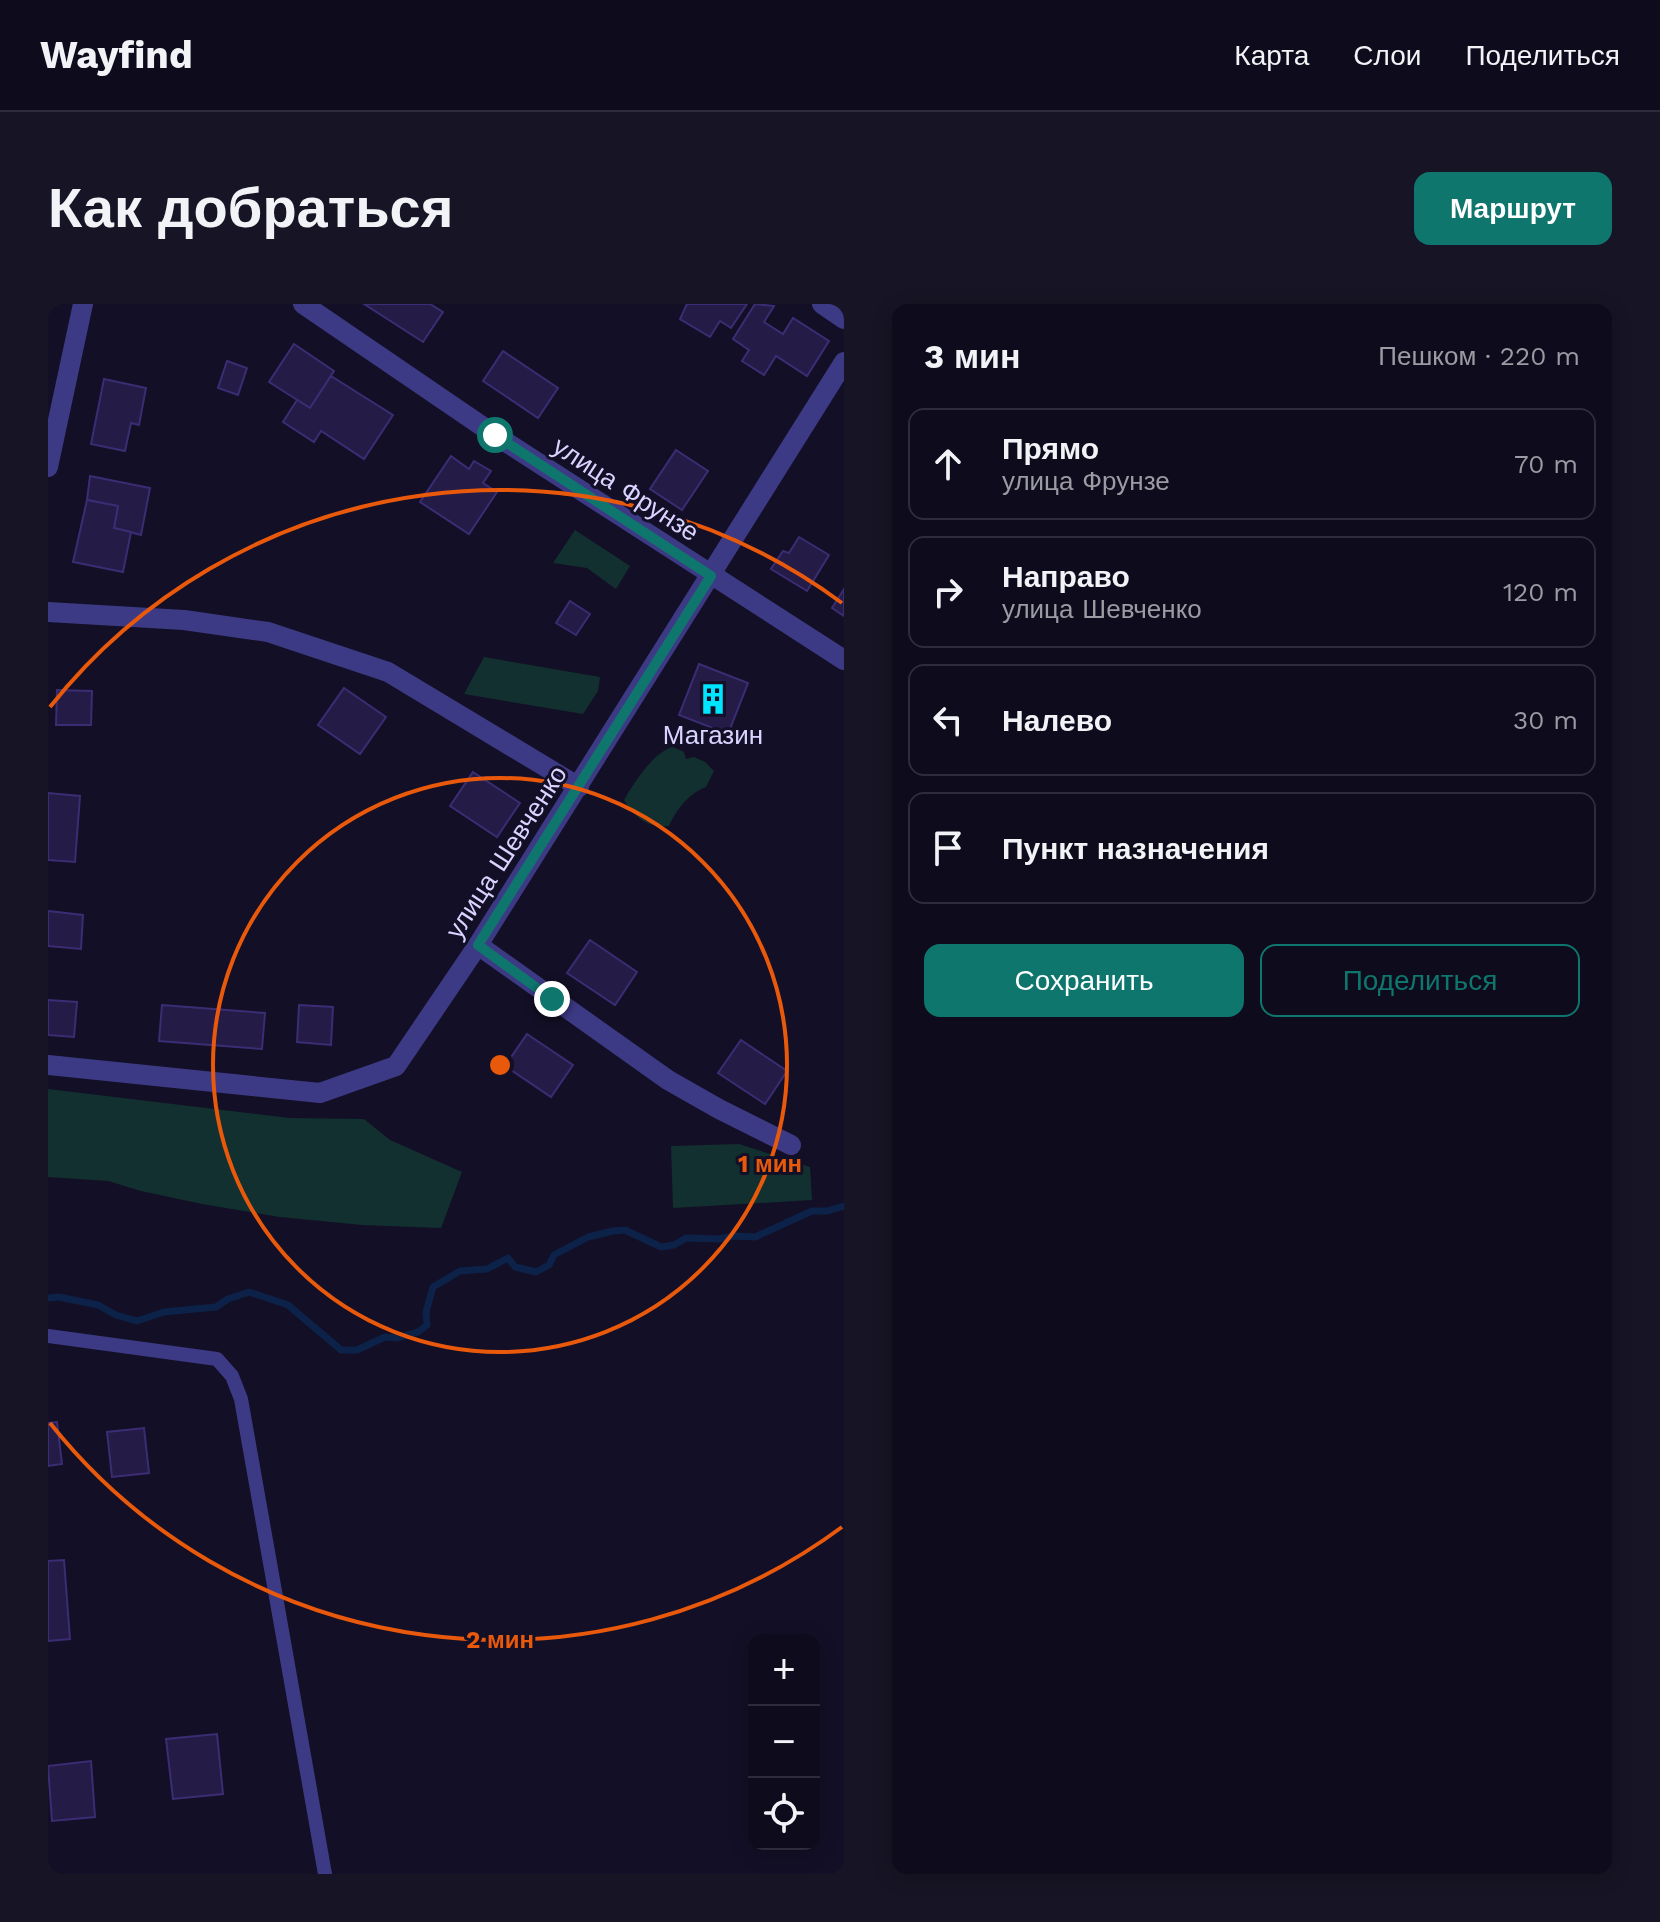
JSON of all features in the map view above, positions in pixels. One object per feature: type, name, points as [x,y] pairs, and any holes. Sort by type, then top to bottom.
[{"type":"street","points":[[49,462],[83,304]]},
{"type":"street","name":"улица Фрунзе","points":[[303,304],[495,435],[844,660]]},
{"type":"street","points":[[822,304],[844,319]]},
{"type":"street","name":"улица Шевченко","points":[[48,1065],[320,1093],[396,1066],[579,787],[844,362]]},
{"type":"street","points":[[48,612],[184,620],[268,632],[388,672],[579,787]]},
{"type":"street","points":[[478,945],[668,1080],[791,1145]]},
{"type":"lane","points":[[48,1336],[217,1359],[232,1376],[241,1399],[325,1874]]},
{"type":"green space","points":[[575,530],[630,566],[616,589],[587,568],[553,563]]},
{"type":"green space","points":[[484,657],[600,677],[598,691],[583,714],[464,694]]},
{"type":"green space","points":[[673,747],[684,752],[686,759],[694,757],[714,771],[706,787],[684,803],[669,826],[655,825],[638,817],[624,800],[652,761]]},
{"type":"green space","points":[[48,1089],[290,1118],[364,1119],[390,1140],[462,1172],[441,1228],[280,1217],[202,1204],[108,1181],[48,1177]]},
{"type":"green space","points":[[739,1144],[810,1167],[812,1200],[673,1208],[671,1146]]},
{"type":"building","points":[[364,304],[430,304],[443,312],[423,342]]},
{"type":"building","points":[[687,304],[747,304],[731,328],[720,321],[710,337],[680,319]]},
{"type":"building","points":[[755,304],[774,306],[764,322],[783,334],[793,318],[829,341],[807,376],[776,356],[764,375],[742,361],[749,350],[733,339]]},
{"type":"building","points":[[294,344],[334,371],[310,408],[269,382]]},
{"type":"building","points":[[503,351],[558,388],[538,418],[483,381]]},
{"type":"building","points":[[227,361],[247,368],[238,395],[218,388]]},
{"type":"building","points":[[331,376],[393,415],[364,459],[321,431],[314,442],[283,422],[297,400],[310,408]]},
{"type":"building","points":[[104,379],[146,388],[139,425],[131,423],[125,451],[91,444]]},
{"type":"building","points":[[676,450],[708,471],[682,510],[650,489]]},
{"type":"building","points":[[451,456],[469,469],[474,461],[491,471],[483,483],[497,492],[469,534],[420,502]]},
{"type":"building","points":[[90,476],[150,488],[141,535],[114,528],[118,506],[87,500]]},
{"type":"building","points":[[87,500],[118,506],[114,528],[131,532],[123,572],[73,562]]},
{"type":"building","points":[[799,537],[829,555],[807,591],[771,569],[783,551],[789,553]]},
{"type":"building","points":[[844,589],[844,616],[832,608]]},
{"type":"building","points":[[570,601],[590,614],[576,635],[556,623]]},
{"type":"building","name":"Магазин","points":[[699,664],[748,683],[728,734],[679,715]]},
{"type":"building","points":[[344,688],[386,717],[360,754],[318,725]]},
{"type":"building","points":[[57,690],[92,691],[91,725],[56,725]]},
{"type":"building","points":[[473,772],[520,803],[497,837],[450,806]]},
{"type":"building","points":[[48,793],[80,796],[75,862],[48,860]]},
{"type":"building","points":[[48,911],[83,915],[81,949],[48,946]]},
{"type":"building","points":[[590,940],[637,972],[615,1005],[567,973]]},
{"type":"building","points":[[48,1000],[77,1002],[74,1037],[48,1035]]},
{"type":"building","points":[[162,1005],[265,1013],[262,1049],[159,1041]]},
{"type":"building","points":[[299,1005],[333,1007],[331,1045],[297,1042]]},
{"type":"building","points":[[527,1034],[573,1065],[551,1097],[505,1066]]},
{"type":"building","points":[[741,1040],[787,1071],[765,1104],[718,1073]]},
{"type":"building","points":[[57,1422],[62,1464],[48,1466],[48,1423]]},
{"type":"building","points":[[144,1428],[149,1473],[112,1477],[107,1432]]},
{"type":"building","points":[[64,1560],[70,1639],[48,1641],[48,1561]]},
{"type":"building","points":[[217,1734],[223,1794],[173,1799],[166,1739]]},
{"type":"building","points":[[91,1761],[95,1817],[52,1821],[48,1766]]},
{"type":"waterway","points":[[48,1298],[59,1297],[98,1305],[116,1315],[137,1321],[164,1312],[216,1307],[249,1292],[288,1305],[341,1350],[357,1350],[385,1337],[397,1338],[418,1332],[427,1325],[426,1312],[433,1287],[460,1271],[487,1269],[508,1258],[515,1267],[536,1272],[549,1265],[554,1255],[588,1237],[613,1231],[625,1230],[661,1247],[674,1245],[686,1238],[755,1237],[812,1211],[844,1206]]},
{"type":"place","name":"Магазин","points":[[713,699]]},
{"type":"route","points":[[495,435],[711,576],[478,945],[552,999]]}]
